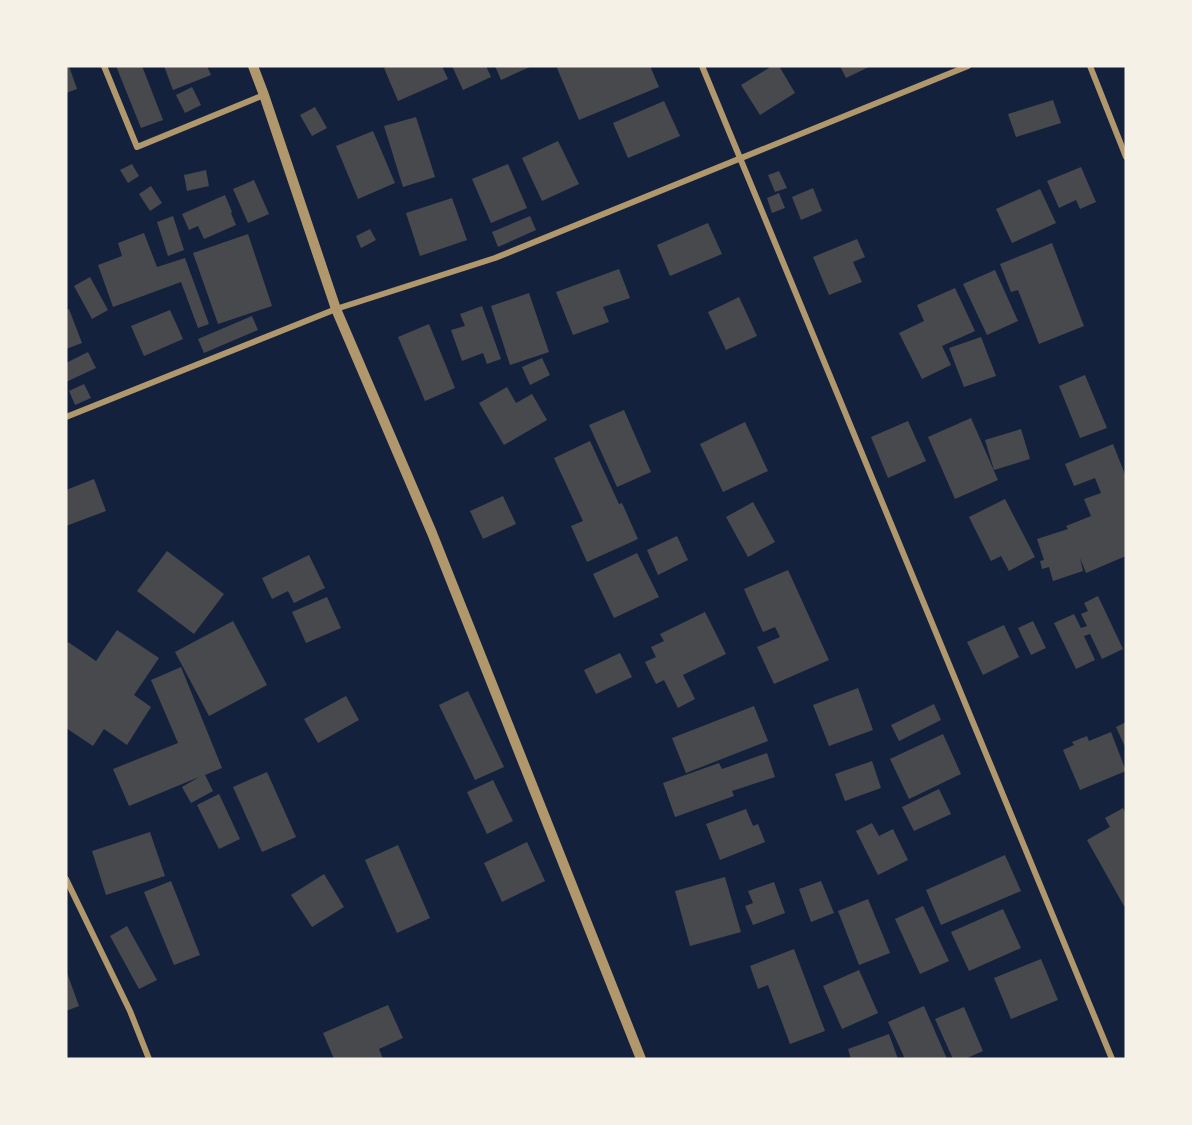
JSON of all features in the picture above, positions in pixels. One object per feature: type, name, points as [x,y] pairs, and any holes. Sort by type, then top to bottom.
[{"type":"street","points":[[104,66],[137,147],[264,94]]},
{"type":"street","points":[[253,66],[336,309],[432,533],[641,1059]]},
{"type":"street","points":[[702,66],[1112,1059]]},
{"type":"street","points":[[66,417],[336,309],[495,258],[968,66]]},
{"type":"street","points":[[1090,66],[1126,157]]},
{"type":"street","points":[[66,879],[130,1011],[149,1059]]},
{"type":"building","points":[[66,66],[69,66],[77,89],[66,93]]},
{"type":"building","points":[[116,66],[142,66],[163,120],[141,128]]},
{"type":"building","points":[[164,66],[207,66],[211,75],[173,90]]},
{"type":"building","points":[[389,66],[442,66],[448,79],[398,101],[384,68]]},
{"type":"building","points":[[452,66],[486,66],[491,77],[463,90]]},
{"type":"building","points":[[495,66],[532,66],[501,80]]},
{"type":"building","points":[[560,66],[650,66],[659,87],[579,120],[557,68]]},
{"type":"building","points":[[772,66],[779,66],[795,93],[760,115],[741,85]]},
{"type":"building","points":[[840,66],[871,66],[846,78]]},
{"type":"building","points":[[192,87],[201,105],[185,113],[176,95]]},
{"type":"building","points":[[1053,100],[1061,123],[1016,137],[1008,114]]},
{"type":"building","points":[[664,101],[680,136],[628,158],[613,123]]},
{"type":"building","points":[[315,107],[327,128],[312,136],[300,115]]},
{"type":"building","points":[[416,117],[435,177],[403,187],[384,126]]},
{"type":"building","points":[[373,131],[395,183],[358,199],[336,146]]},
{"type":"building","points":[[558,141],[579,184],[542,201],[522,158]]},
{"type":"building","points":[[132,164],[139,176],[128,183],[120,170]]},
{"type":"building","points":[[508,164],[527,208],[491,223],[472,179]]},
{"type":"building","points":[[1081,167],[1096,202],[1080,209],[1076,200],[1059,208],[1047,181]]},
{"type":"building","points":[[206,170],[209,186],[187,191],[184,175]]},
{"type":"building","points":[[779,171],[787,188],[775,192],[768,175]]},
{"type":"building","points":[[254,180],[269,214],[248,223],[233,189]]},
{"type":"building","points":[[151,186],[162,203],[150,211],[139,194]]},
{"type":"building","points":[[813,188],[822,211],[801,220],[792,197]]},
{"type":"building","points":[[1040,189],[1056,223],[1012,243],[996,209]]},
{"type":"building","points":[[779,193],[785,208],[772,213],[767,198]]},
{"type":"building","points":[[225,195],[236,225],[204,239],[198,226],[189,230],[182,214]]},
{"type":"building","points":[[452,198],[467,240],[420,256],[406,213]]},
{"type":"building","points":[[173,216],[184,250],[168,256],[157,222]]},
{"type":"building","points":[[530,216],[536,230],[498,247],[492,232]]},
{"type":"building","points":[[708,223],[722,254],[670,276],[657,245]]},
{"type":"building","points":[[370,229],[376,240],[361,248],[356,236]]},
{"type":"building","points":[[144,233],[157,267],[185,258],[209,324],[198,328],[181,282],[113,307],[98,265],[122,256],[118,243]]},
{"type":"building","points":[[248,234],[272,306],[218,324],[193,253]]},
{"type":"building","points":[[857,239],[865,257],[853,262],[862,282],[829,295],[813,257]]},
{"type":"building","points":[[1052,243],[1084,326],[1039,344],[1018,290],[1011,292],[1000,264]]},
{"type":"building","points":[[619,269],[630,298],[603,307],[609,322],[573,335],[556,292]]},
{"type":"building","points":[[995,270],[1018,321],[987,335],[963,284]]},
{"type":"building","points":[[90,277],[108,310],[92,319],[74,286]]},
{"type":"building","points":[[955,288],[975,331],[942,346],[951,365],[922,379],[899,333],[924,321],[917,305]]},
{"type":"building","points":[[529,293],[549,352],[510,365],[491,306]]},
{"type":"building","points":[[739,297],[757,336],[726,350],[708,312]]},
{"type":"building","points":[[482,306],[501,359],[487,364],[483,353],[462,361],[451,330],[465,326],[460,314]]},
{"type":"building","points":[[69,309],[82,343],[66,349],[66,310]]},
{"type":"building","points":[[170,310],[183,339],[144,356],[131,326]]},
{"type":"building","points":[[252,316],[258,330],[204,353],[198,339]]},
{"type":"building","points":[[429,324],[455,388],[425,401],[398,337]]},
{"type":"building","points":[[981,337],[996,376],[964,387],[949,348]]},
{"type":"building","points":[[88,352],[96,368],[66,382],[66,363]]},
{"type":"building","points":[[542,358],[550,375],[530,385],[522,367]]},
{"type":"building","points":[[1085,375],[1107,428],[1080,438],[1059,386]]},
{"type":"building","points":[[84,384],[91,398],[75,405],[69,391]]},
{"type":"building","points":[[507,387],[516,403],[532,394],[547,420],[504,445],[479,403]]},
{"type":"building","points":[[624,410],[651,472],[617,487],[589,425]]},
{"type":"building","points":[[971,418],[998,480],[955,499],[928,437]]},
{"type":"building","points":[[908,421],[926,461],[888,478],[871,437]]},
{"type":"building","points":[[745,422],[768,471],[723,492],[700,444]]},
{"type":"building","points":[[1021,429],[1030,459],[994,470],[985,440]]},
{"type":"building","points":[[590,441],[638,539],[587,562],[571,526],[583,521],[554,458]]},
{"type":"building","points":[[1113,444],[1126,477],[1126,556],[1086,573],[1080,558],[1083,571],[1053,581],[1049,567],[1042,569],[1040,561],[1044,560],[1037,539],[1068,529],[1066,526],[1091,516],[1084,499],[1101,493],[1095,478],[1074,486],[1065,464]]},
{"type":"building","points":[[94,479],[106,511],[66,526],[66,490]]},
{"type":"building","points":[[503,496],[516,524],[483,539],[470,511]]},
{"type":"building","points":[[1005,499],[1035,557],[1009,571],[1001,556],[991,561],[969,517]]},
{"type":"building","points":[[753,502],[775,542],[748,557],[726,517]]},
{"type":"building","points":[[677,536],[688,560],[658,575],[647,550]]},
{"type":"building","points":[[167,551],[224,594],[194,634],[137,591]]},
{"type":"building","points":[[637,553],[659,597],[614,618],[593,574]]},
{"type":"building","points":[[309,555],[325,588],[294,603],[288,591],[272,599],[262,578]]},
{"type":"building","points":[[788,570],[829,660],[774,684],[757,647],[780,637],[775,627],[763,632],[744,589]]},
{"type":"building","points":[[1098,596],[1123,649],[1102,659],[1090,634],[1084,636],[1095,660],[1076,669],[1054,623],[1074,614],[1081,628],[1087,626],[1081,614],[1088,611],[1084,603]]},
{"type":"building","points":[[327,597],[341,628],[306,643],[292,612]]},
{"type":"building","points":[[705,612],[726,654],[683,675],[695,699],[678,708],[664,680],[656,684],[645,662],[656,657],[651,647],[664,641],[660,634]]},
{"type":"building","points":[[233,621],[267,685],[209,716],[175,652]]},
{"type":"building","points":[[1033,621],[1046,648],[1031,655],[1018,628]]},
{"type":"building","points":[[1004,625],[1019,657],[983,675],[967,642]]},
{"type":"building","points":[[117,630],[159,658],[134,695],[151,707],[127,745],[104,729],[93,746],[66,728],[66,645],[68,642],[96,661]]},
{"type":"building","points":[[620,653],[632,677],[596,694],[584,670]]},
{"type":"building","points":[[181,667],[222,768],[205,775],[213,791],[191,803],[182,787],[199,777],[129,806],[113,769],[178,743],[151,680]]},
{"type":"building","points":[[858,688],[873,730],[829,746],[813,705]]},
{"type":"building","points":[[468,691],[504,767],[475,780],[439,705]]},
{"type":"building","points":[[346,696],[359,720],[318,743],[304,719]]},
{"type":"building","points":[[934,704],[941,720],[899,741],[891,725]]},
{"type":"building","points":[[754,706],[768,741],[686,773],[672,738]]},
{"type":"building","points":[[1126,722],[1126,749],[1116,727]]},
{"type":"building","points":[[1111,732],[1126,771],[1080,790],[1063,750],[1074,745],[1072,742],[1087,736],[1089,741]]},
{"type":"building","points":[[943,734],[961,774],[909,799],[890,759]]},
{"type":"building","points":[[767,753],[775,777],[732,791],[734,796],[675,817],[663,783],[719,763],[722,769]]},
{"type":"building","points":[[872,761],[881,788],[845,801],[835,774]]},
{"type":"building","points":[[267,772],[296,837],[262,852],[233,787]]},
{"type":"building","points":[[493,780],[513,821],[487,834],[467,792]]},
{"type":"building","points":[[939,789],[951,814],[914,831],[902,807]]},
{"type":"building","points":[[219,794],[240,839],[219,849],[197,805]]},
{"type":"building","points":[[1123,808],[1126,814],[1126,906],[1087,840],[1110,827],[1105,818]]},
{"type":"building","points":[[746,809],[753,826],[758,824],[765,842],[720,860],[706,824]]},
{"type":"building","points":[[872,823],[879,836],[893,829],[908,860],[878,875],[856,831]]},
{"type":"building","points":[[150,832],[165,876],[106,895],[92,851]]},
{"type":"building","points":[[527,842],[545,881],[502,902],[484,863]]},
{"type":"building","points":[[398,845],[430,918],[397,933],[365,860]]},
{"type":"building","points":[[1005,855],[1021,891],[941,925],[926,890]]},
{"type":"building","points":[[324,874],[344,907],[312,927],[291,895]]},
{"type":"building","points":[[725,877],[741,932],[690,946],[675,891]]},
{"type":"building","points":[[171,881],[200,955],[174,965],[144,892]]},
{"type":"building","points":[[821,881],[834,913],[811,922],[799,889]]},
{"type":"building","points":[[774,882],[785,913],[753,925],[745,906],[753,903],[748,891]]},
{"type":"building","points":[[868,899],[890,953],[859,965],[838,911]]},
{"type":"building","points":[[923,906],[949,961],[920,974],[895,919]]},
{"type":"building","points":[[1003,909],[1021,948],[969,971],[951,932]]},
{"type":"building","points":[[127,926],[157,980],[139,989],[110,936]]},
{"type":"building","points":[[794,949],[825,1031],[790,1044],[768,985],[758,989],[750,966]]},
{"type":"building","points":[[1041,959],[1058,1000],[1011,1019],[994,978]]},
{"type":"building","points":[[66,970],[79,1006],[66,1011]]},
{"type":"building","points":[[859,970],[878,1013],[842,1029],[823,986]]},
{"type":"building","points":[[388,1005],[403,1038],[379,1049],[383,1059],[334,1059],[323,1033]]},
{"type":"building","points":[[924,1006],[947,1059],[905,1059],[888,1022]]},
{"type":"building","points":[[964,1007],[983,1051],[965,1059],[953,1059],[935,1019]]},
{"type":"building","points":[[889,1034],[898,1059],[851,1059],[848,1049]]}]
